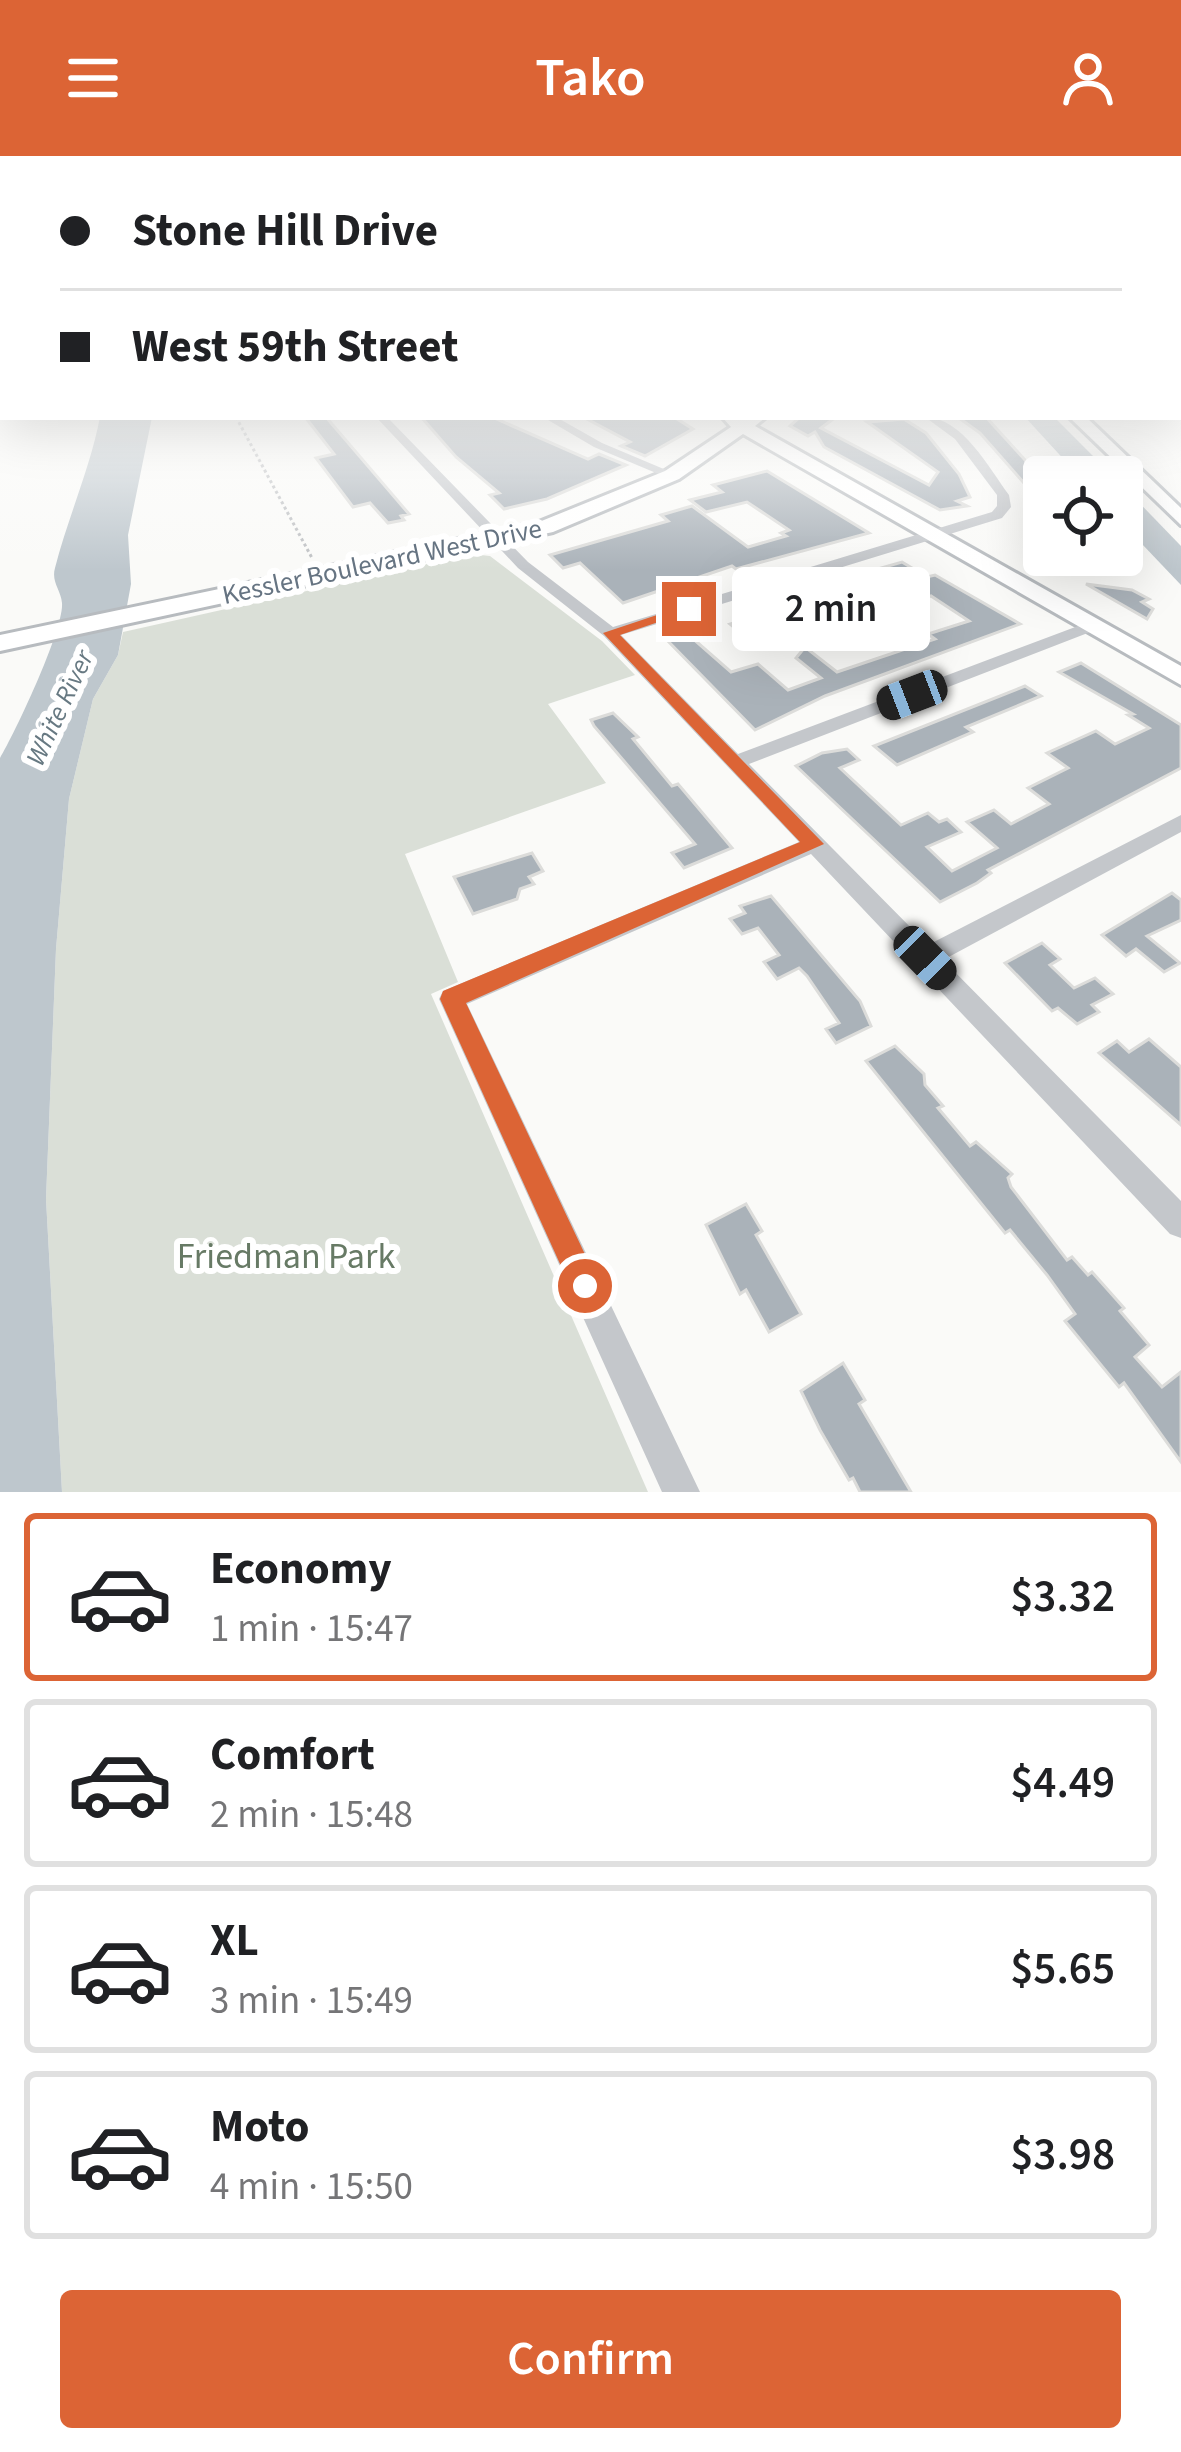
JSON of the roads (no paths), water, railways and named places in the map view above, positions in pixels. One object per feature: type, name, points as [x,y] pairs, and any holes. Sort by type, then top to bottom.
[{"type":"main road","name":"Kessler Boulevard West Drive","points":[[0,644],[497,540],[582,515],[672,475],[710,445]]},
{"type":"main road","points":[[784,445],[1181,677]]},
{"type":"main road","points":[[1107,445],[1178,513]]},
{"type":"street","points":[[407,445],[542,582],[610,633],[1181,1223]]},
{"type":"street","points":[[599,445],[672,475]]},
{"type":"street","points":[[610,633],[995,516],[1005,500],[965,445]]},
{"type":"street","points":[[736,762],[1091,626]]},
{"type":"street","points":[[925,958],[1181,823]]},
{"type":"street","points":[[681,1492],[452,999],[814,844]]},
{"type":"water","name":"White River","points":[[93,445],[146,445],[128,535],[131,584],[118,655],[93,699],[69,799],[56,949],[46,1199],[62,1492],[0,1492],[0,758],[27,705],[61,616],[55,568]]},
{"type":"water","points":[[1051,445],[1082,445],[1093,456],[1061,456]]},
{"type":"water","points":[[1143,507],[1181,546],[1181,585],[1143,545]]},
{"type":"park label","name":"Friedman Park","points":[[286,1256]]}]
